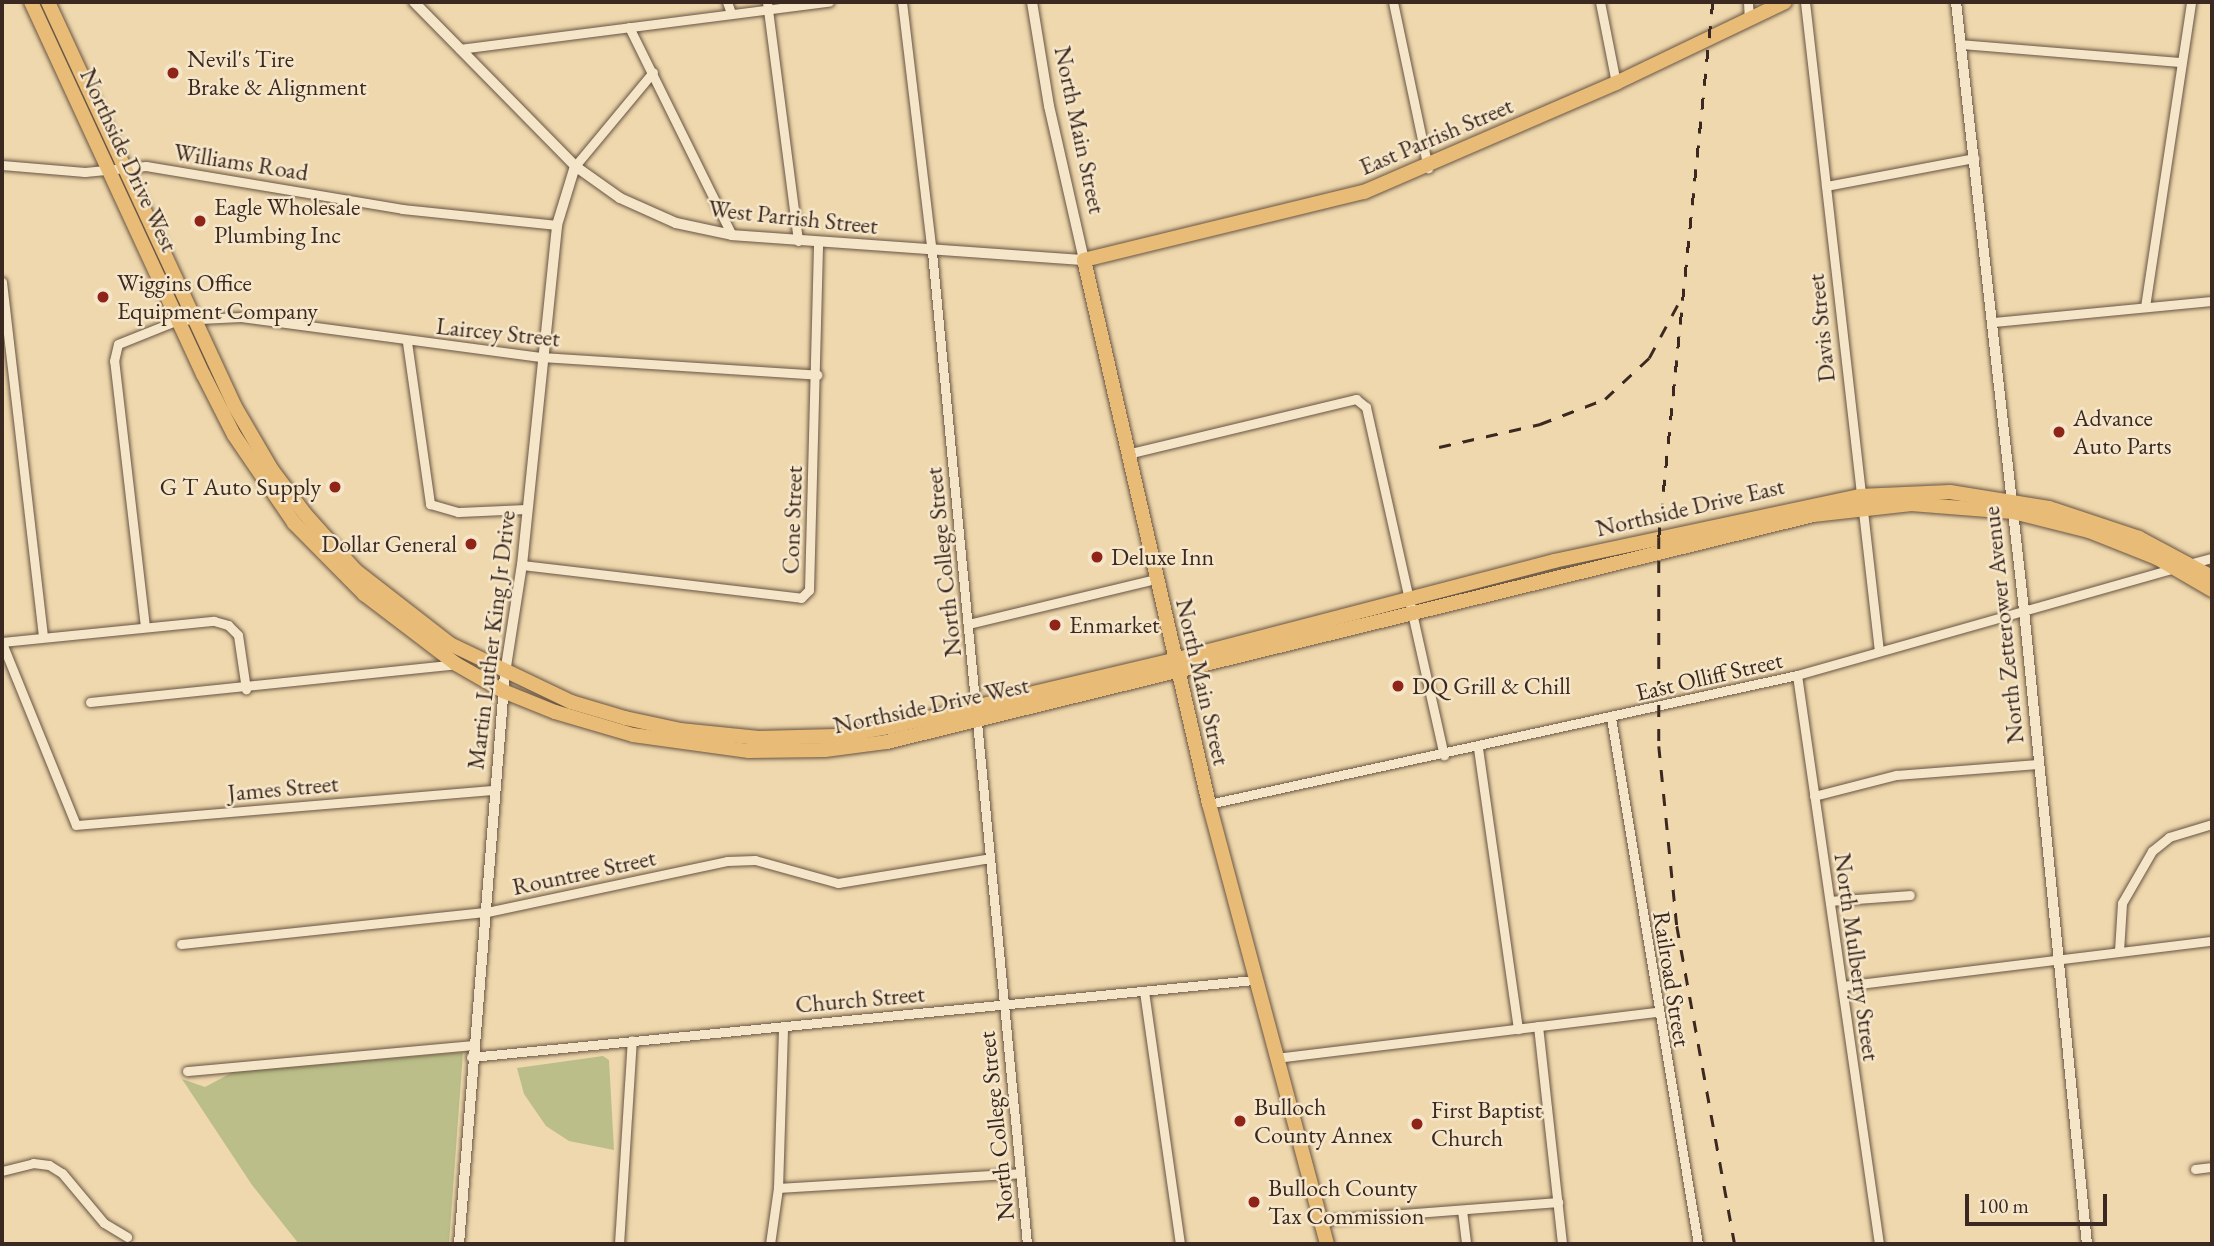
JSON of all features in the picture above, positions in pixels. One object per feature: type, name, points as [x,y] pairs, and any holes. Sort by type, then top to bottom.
[{"type":"main road","name":"Northside Drive West","points":[[31,2],[234,435],[294,523],[364,594],[456,664],[503,691],[633,735],[749,751],[859,746],[1175,666]]},
{"type":"main road","name":"Northside Drive West","points":[[48,2],[234,405],[272,470],[305,514],[355,570],[401,608],[450,644],[505,673],[571,702],[680,730],[759,738],[836,736],[977,715]]},
{"type":"main road","name":"East Parrish Street","points":[[1084,260],[1364,192],[1428,168],[1786,2]]},
{"type":"main road","name":"North Main Street","points":[[1084,260],[1154,579],[1209,804],[1253,980],[1324,1220],[1328,1244]]},
{"type":"main road","name":"Northside Drive East","points":[[1175,666],[1409,606],[1813,515],[1859,502],[2012,506],[2105,524],[2192,563],[2212,577]]},
{"type":"main road","name":"Northside Drive East","points":[[2012,506],[2089,531],[2176,568],[2212,590]]},
{"type":"street","name":"West Parrish Street","points":[[414,2],[576,166],[644,210],[732,235],[1084,260]]},
{"type":"street","points":[[727,2],[730,13]]},
{"type":"street","points":[[460,49],[768,6],[829,2]]},
{"type":"street","name":"North College Street","points":[[902,2],[932,251],[1027,1244]]},
{"type":"street","name":"North Main Street","points":[[1032,2],[1049,106],[1084,260]]},
{"type":"street","points":[[1393,2],[1428,168]]},
{"type":"street","points":[[1600,2],[1616,83]]},
{"type":"street","points":[[1748,2],[1749,19]]},
{"type":"street","name":"Davis Street","points":[[1805,2],[1859,502],[1879,651]]},
{"type":"street","name":"North Zetterower Avenue","points":[[1956,2],[2024,610],[2087,1244]]},
{"type":"street","points":[[2145,307],[2192,2]]},
{"type":"street","points":[[768,6],[797,241]]},
{"type":"street","points":[[629,27],[732,235]]},
{"type":"street","points":[[1960,44],[2181,62]]},
{"type":"street","name":"Martin Luther King Jr Drive","points":[[459,1244],[472,1051],[487,912],[503,691],[522,565],[557,225],[576,166],[653,72]]},
{"type":"street","points":[[1826,186],[1974,158]]},
{"type":"street","name":"Williams Road","points":[[2,165],[85,172],[146,166],[402,209],[557,225]]},
{"type":"street","name":"Cone Street","points":[[522,565],[802,597],[809,590],[817,375],[818,243]]},
{"type":"street","points":[[2,282],[43,637]]},
{"type":"street","points":[[1993,323],[2212,300]]},
{"type":"street","name":"Laircey Street","points":[[145,627],[114,361],[118,344],[178,320],[194,317],[242,317],[407,342],[542,357],[817,375]]},
{"type":"street","points":[[407,342],[430,504],[458,512],[527,509]]},
{"type":"street","points":[[1127,454],[1356,400],[1366,407],[1444,755]]},
{"type":"street","name":"East Olliff Street","points":[[1209,804],[1611,719],[1797,675],[2212,558]]},
{"type":"street","points":[[968,624],[1154,579]]},
{"type":"street","points":[[2,642],[214,621],[228,625],[242,646],[246,689]]},
{"type":"street","name":"James Street","points":[[2,642],[76,825],[494,790]]},
{"type":"street","points":[[90,702],[246,689],[456,664]]},
{"type":"street","name":"North Mulberry Street","points":[[1797,675],[1879,1244]]},
{"type":"street","name":"Railroad Street","points":[[1611,719],[1657,1012],[1698,1244]]},
{"type":"street","points":[[1478,748],[1518,1028]]},
{"type":"street","points":[[1814,796],[1896,775],[2038,764]]},
{"type":"street","points":[[2119,951],[2122,903],[2152,851],[2169,837],[2212,824]]},
{"type":"street","name":"Rountree Street","points":[[181,944],[487,912],[727,861],[755,860],[838,883],[990,858]]},
{"type":"street","points":[[1830,901],[1910,895]]},
{"type":"street","points":[[1843,986],[2212,941]]},
{"type":"street","name":"Church Street","points":[[187,1071],[632,1040],[1253,980]]},
{"type":"street","points":[[1144,991],[1180,1244]]},
{"type":"street","points":[[1276,1058],[1657,1012]]},
{"type":"street","points":[[770,1244],[778,1188],[783,1026]]},
{"type":"street","points":[[1538,1026],[1562,1244]]},
{"type":"street","points":[[619,1244],[632,1040]]},
{"type":"street","points":[[2,1171],[33,1163],[49,1165],[62,1173],[104,1223],[127,1237]]},
{"type":"street","points":[[2195,1169],[2212,1167]]},
{"type":"street","points":[[778,1188],[1020,1173]]},
{"type":"street","points":[[1324,1220],[1558,1202]]},
{"type":"street","points":[[1462,1210],[1466,1244]]},
{"type":"green space","points":[[463,1052],[449,1244],[299,1244],[252,1185],[182,1079],[205,1087],[233,1072]]},
{"type":"green space","points":[[603,1056],[609,1060],[614,1150],[569,1141],[546,1126],[524,1094],[517,1068]]},
{"type":"railway","points":[[1713,2],[1659,537],[1659,746],[1677,926],[1735,1244]]},
{"type":"railway","points":[[1439,447],[1540,424],[1605,399],[1649,358],[1678,304]]},
{"type":"place","name":"Nevil's Tire Brake & Alignment","points":[[173,73]]},
{"type":"place","name":"Eagle Wholesale Plumbing Inc","points":[[200,221]]},
{"type":"place","name":"Wiggins Office Equipment Company","points":[[103,297]]},
{"type":"place","name":"Advance Auto Parts","points":[[2059,432]]},
{"type":"place","name":"G T Auto Supply","points":[[335,487]]},
{"type":"place","name":"Dollar General","points":[[471,544]]},
{"type":"place","name":"Deluxe Inn","points":[[1097,557]]},
{"type":"place","name":"Enmarket","points":[[1055,625]]},
{"type":"place","name":"DQ Grill & Chill","points":[[1398,686]]},
{"type":"place","name":"Bulloch County Annex","points":[[1240,1121]]},
{"type":"place","name":"First Baptist Church","points":[[1417,1124]]},
{"type":"place","name":"Bulloch County Tax Commission","points":[[1254,1202]]}]
